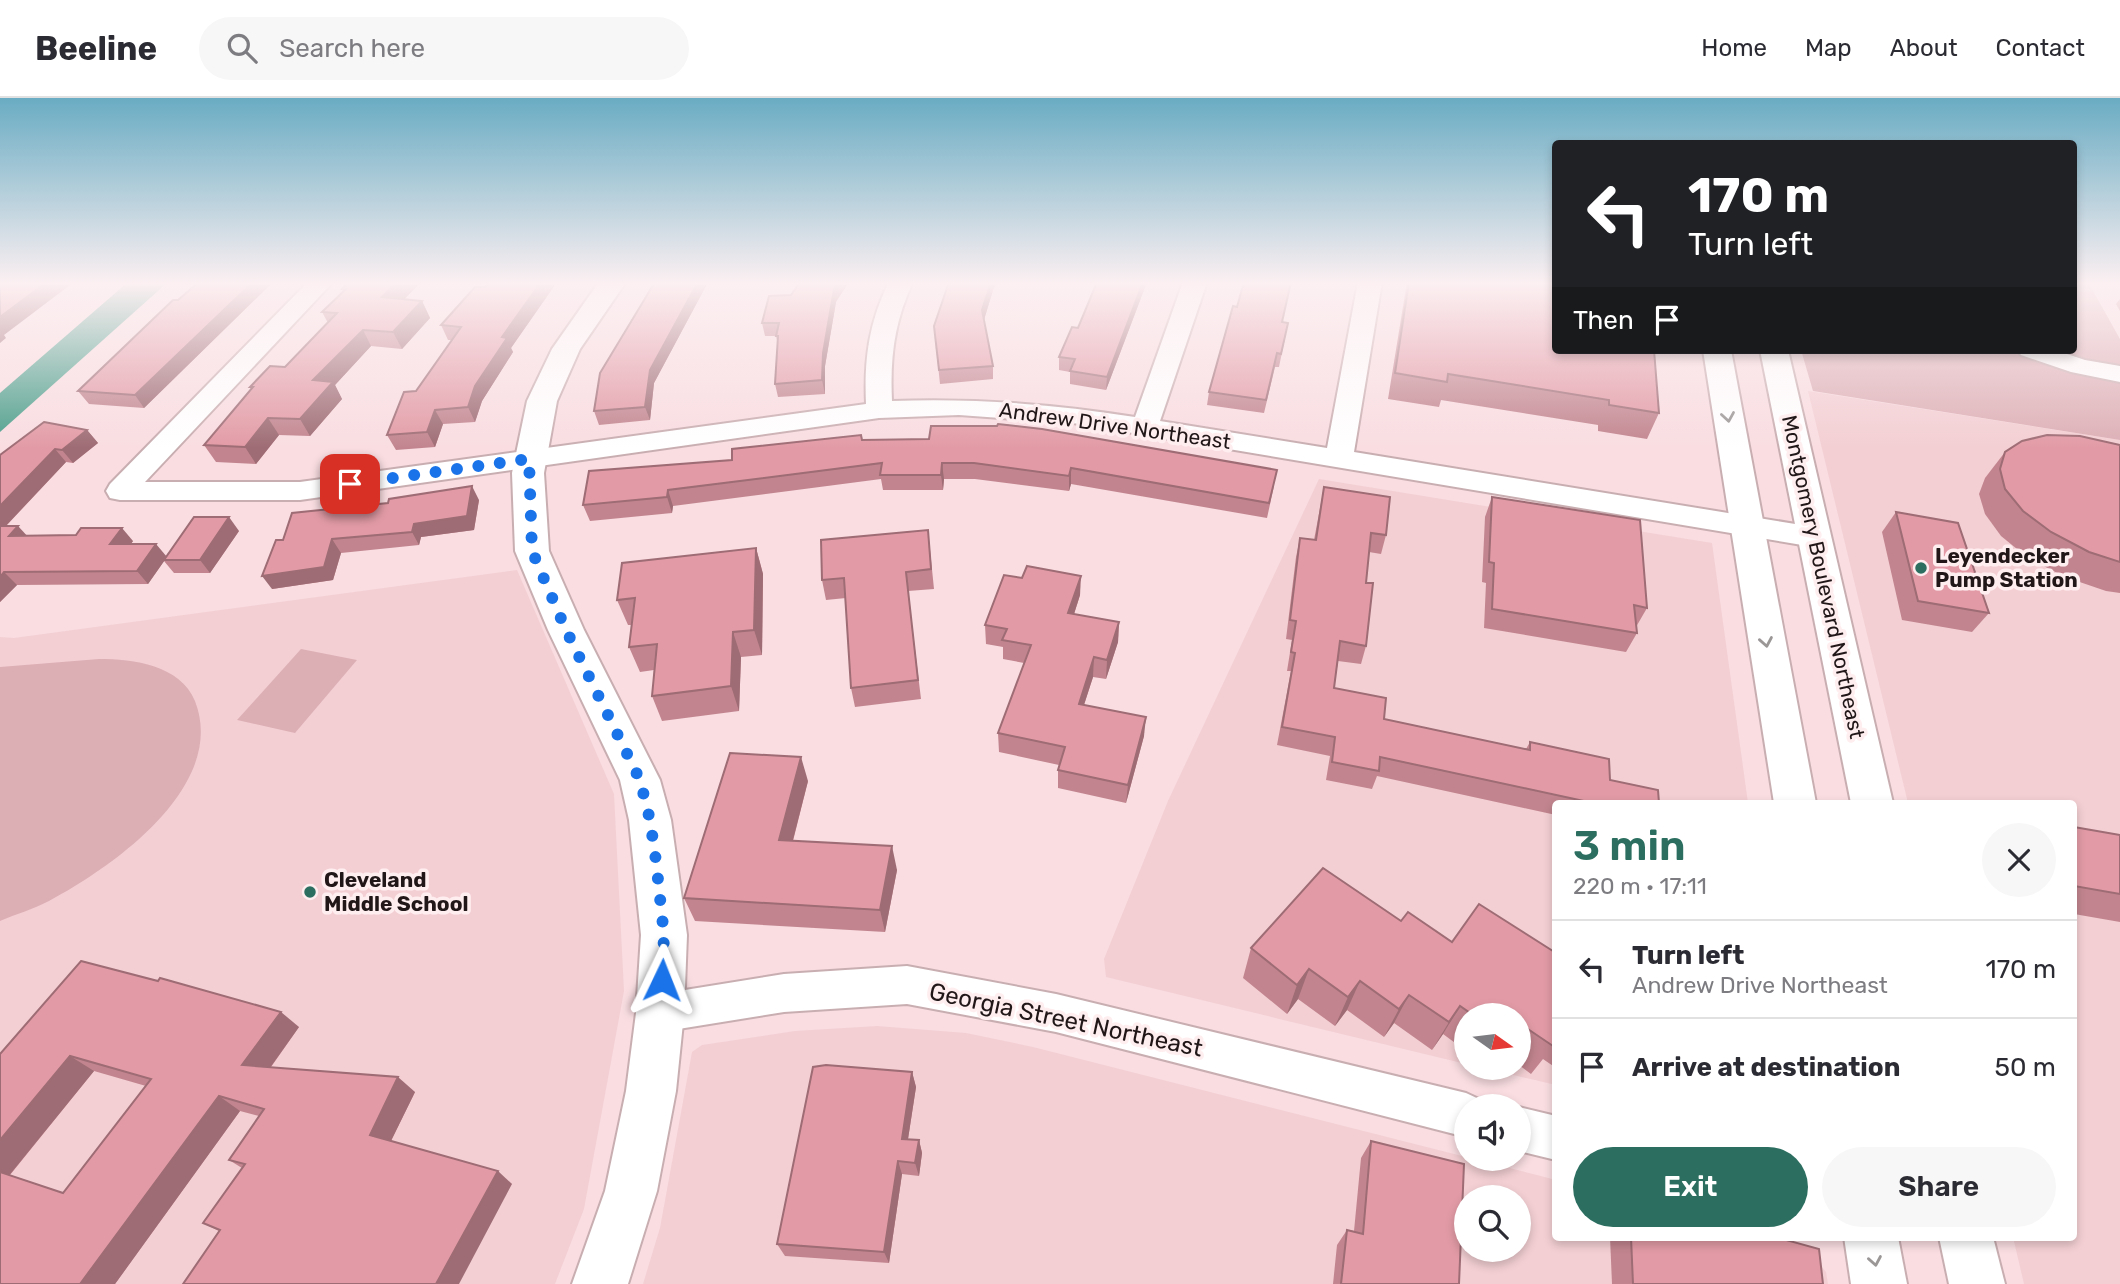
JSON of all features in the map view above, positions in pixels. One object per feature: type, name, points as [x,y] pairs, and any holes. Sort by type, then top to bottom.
[{"type":"main road","points":[[574,337],[542,401],[529,459],[532,551],[566,630],[640,780],[650,820],[664,935],[660,1013],[651,1091],[631,1191],[600,1284]]},
{"type":"main road","points":[[1718,354],[1793,800]]},
{"type":"main road","name":"Montgomery Boulevard Northeast","points":[[1775,354],[1871,800]]},
{"type":"main road","points":[[1872,1241],[1880,1284]]},
{"type":"street","name":"Andrew Drive Northeast","points":[[268,337],[120,491],[300,491],[879,410],[959,407],[1013,409],[1145,427],[1814,537]]},
{"type":"street","points":[[879,337],[876,353],[879,410]]},
{"type":"street","points":[[1145,427],[1176,337]]},
{"type":"street","points":[[1339,459],[1360,337]]},
{"type":"street","points":[[2042,354],[2080,367],[2120,374]]},
{"type":"street","name":"Georgia Street Northeast","points":[[660,1013],[784,993],[907,985],[1056,1013],[1454,1112]]},
{"type":"street","points":[[1531,1132],[1552,1137]]},
{"type":"shaded area","points":[[64,337],[106,337],[0,432],[0,393]]},
{"type":"shaded area","points":[[2077,337],[2120,339],[2120,440],[1813,391],[1802,354],[2077,354]]},
{"type":"shaded area","points":[[1808,391],[2120,440],[2120,1284],[2024,1284],[2014,1241],[2077,1241],[2077,800],[1907,800]]},
{"type":"shaded area","points":[[1319,479],[1712,543],[1748,800],[1552,800],[1552,1084],[1531,1079],[1531,1003],[1454,1003],[1454,1061],[1106,977],[1104,959],[1168,801]]},
{"type":"shaded area","name":"Cleveland Middle School","points":[[517,570],[614,794],[624,991],[584,1209],[555,1284],[0,1284],[0,637],[14,638]]},
{"type":"shaded area","points":[[301,649],[357,660],[295,733],[237,720]]},
{"type":"shaded area","points":[[99,659],[127,660],[154,666],[179,679],[195,701],[201,733],[195,763],[180,793],[158,820],[132,845],[75,886],[43,904],[0,921],[0,667]]},
{"type":"shaded area","points":[[877,1026],[966,1033],[1033,1047],[1454,1154],[1454,1171],[1521,1171],[1552,1179],[1552,1241],[1792,1241],[1811,1254],[1826,1272],[1828,1284],[643,1284],[660,1228],[692,1052],[702,1045],[795,1031]]},
{"type":"building","points":[[134,337],[195,337],[135,395],[78,391]]},
{"type":"building","points":[[314,337],[356,337],[313,380],[333,382],[300,419],[268,418],[245,447],[204,445],[270,366],[285,367]]},
{"type":"building","points":[[454,337],[507,338],[475,386],[468,407],[435,410],[427,432],[387,435],[404,392],[416,391]]},
{"type":"building","points":[[622,337],[668,337],[650,370],[645,407],[594,411],[600,373]]},
{"type":"building","points":[[778,337],[826,337],[822,380],[775,384]]},
{"type":"building","points":[[935,337],[987,337],[993,366],[939,370]]},
{"type":"building","points":[[1068,337],[1122,337],[1107,377],[1070,371],[1075,359],[1059,357]]},
{"type":"building","points":[[1224,337],[1285,337],[1281,354],[1277,353],[1266,400],[1209,392]]},
{"type":"building","points":[[1400,337],[1552,337],[1552,354],[1654,354],[1659,413],[1609,405],[1609,400],[1448,374],[1447,382],[1395,373]]},
{"type":"building","points":[[44,422],[87,430],[62,450],[55,449],[0,506],[0,455]]},
{"type":"building","points":[[998,424],[1042,429],[1277,470],[1269,503],[1071,468],[1069,476],[974,463],[942,463],[941,475],[880,475],[882,463],[668,490],[667,497],[583,505],[589,471],[732,460],[732,449],[861,435],[862,440],[929,439],[931,426]]},
{"type":"building","points":[[2047,435],[2080,436],[2120,445],[2120,562],[2089,552],[2051,532],[2023,511],[2005,489],[2000,469],[2005,452],[2022,441]]},
{"type":"building","points":[[472,486],[467,516],[414,524],[412,532],[332,539],[324,567],[262,576],[276,540],[283,540],[292,513],[388,503],[389,499]]},
{"type":"building","points":[[1324,487],[1390,497],[1386,535],[1371,533],[1366,583],[1373,583],[1366,646],[1340,641],[1334,688],[1386,698],[1384,719],[1530,750],[1530,742],[1609,759],[1610,780],[1658,790],[1659,800],[1579,800],[1380,757],[1379,771],[1332,762],[1335,737],[1282,727],[1295,653],[1291,652],[1296,621],[1290,620],[1300,538],[1316,540]]},
{"type":"building","points":[[1492,497],[1640,520],[1647,608],[1634,605],[1637,633],[1492,609],[1494,563],[1489,562]]},
{"type":"building","points":[[1896,512],[1958,523],[1989,613],[1918,601]]},
{"type":"building","points":[[194,517],[229,517],[200,560],[164,560]]},
{"type":"building","points":[[0,526],[18,526],[9,536],[76,535],[81,528],[122,528],[110,544],[156,544],[137,571],[4,572],[0,577]]},
{"type":"building","points":[[928,530],[931,569],[906,572],[918,680],[851,688],[844,578],[822,580],[821,540]]},
{"type":"building","points":[[756,548],[754,630],[733,632],[731,686],[652,696],[657,644],[629,647],[635,598],[617,600],[622,563]]},
{"type":"building","points":[[1027,566],[1081,576],[1068,613],[1119,622],[1107,660],[1094,657],[1079,704],[1146,717],[1128,785],[1058,770],[1065,747],[998,733],[1031,645],[1002,640],[1007,629],[985,625],[1004,575],[1022,578]]},
{"type":"building","points":[[730,753],[801,757],[779,840],[892,846],[880,910],[684,898]]},
{"type":"building","points":[[2077,828],[2120,835],[2120,894],[2077,887]]},
{"type":"building","points":[[1323,868],[1401,921],[1408,912],[1452,942],[1479,904],[1552,950],[1552,1045],[1531,1031],[1531,1003],[1454,1003],[1454,1015],[1449,1022],[1409,995],[1399,1009],[1360,981],[1348,997],[1309,969],[1297,985],[1251,948]]},
{"type":"building","points":[[81,961],[158,981],[160,978],[281,1012],[242,1065],[398,1077],[370,1135],[498,1171],[436,1284],[183,1284],[220,1230],[203,1223],[245,1164],[229,1160],[264,1109],[219,1096],[80,1284],[0,1284],[0,1172],[63,1193],[151,1079],[70,1056],[0,1140],[0,1054]]},
{"type":"building","points":[[826,1065],[912,1072],[902,1139],[919,1140],[915,1163],[898,1161],[884,1252],[777,1244],[813,1067]]},
{"type":"building","points":[[1371,1141],[1454,1162],[1454,1171],[1464,1171],[1463,1185],[1454,1185],[1454,1262],[1460,1262],[1459,1284],[1341,1284],[1347,1230],[1363,1234]]},
{"type":"building","points":[[1631,1241],[1790,1241],[1819,1249],[1823,1284],[1633,1284]]},
{"type":"place","name":"Leyendecker Pump Station","points":[[1921,568]]},
{"type":"place","name":"Cleveland Middle School","points":[[310,892]]},
{"type":"route","points":[[350,484],[529,459],[532,551],[566,630],[640,780],[656,861],[664,935],[662,980]]}]
